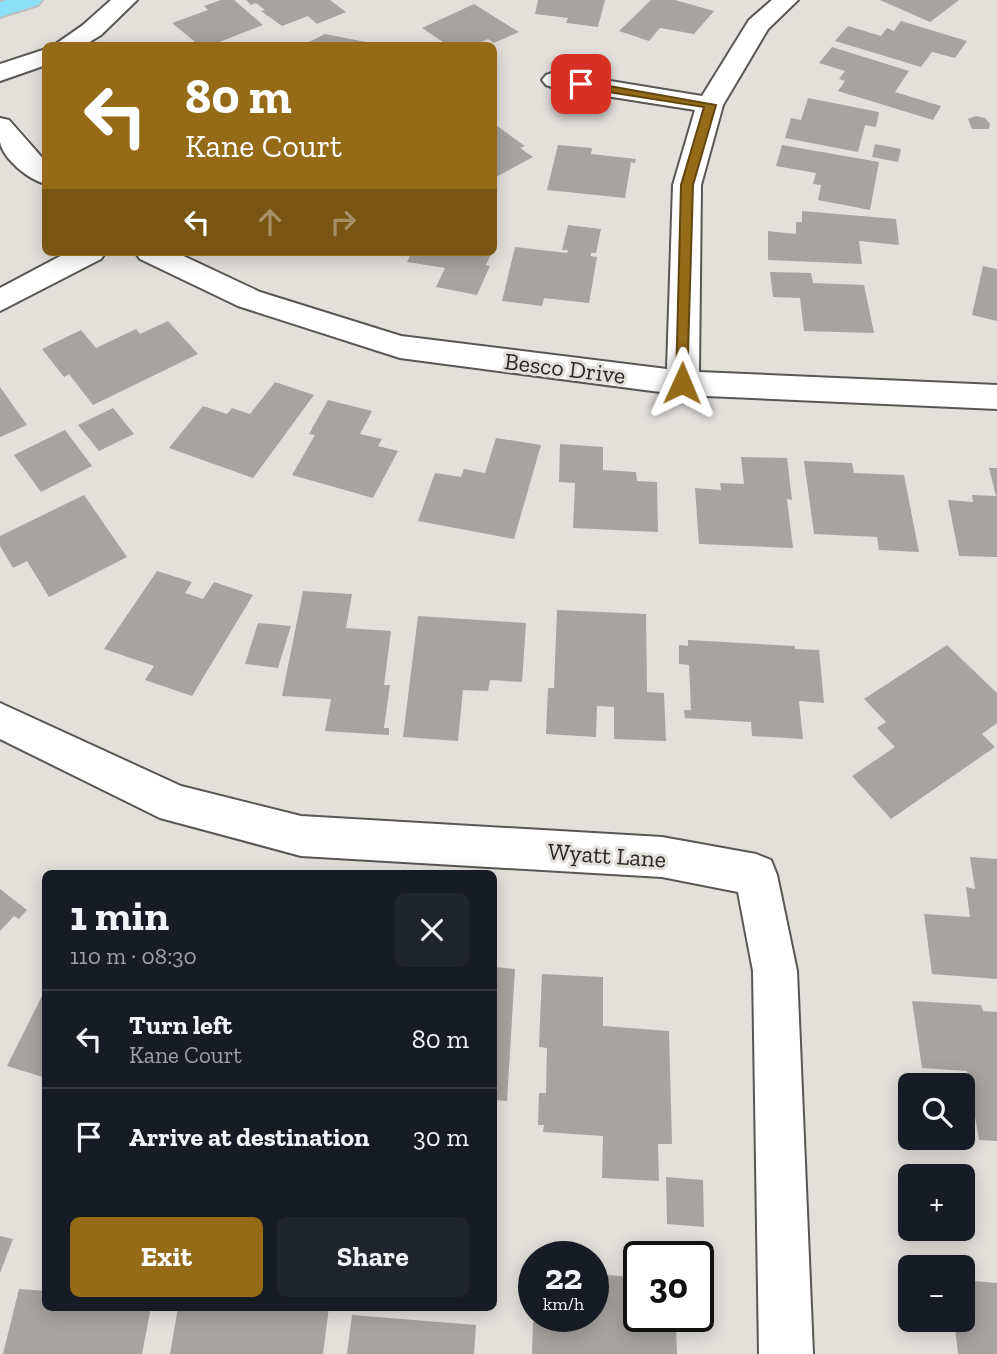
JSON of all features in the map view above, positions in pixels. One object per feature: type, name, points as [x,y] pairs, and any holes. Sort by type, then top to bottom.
[{"type":"main road","points":[[0,10],[30,0]]},
{"type":"street","points":[[72,42],[92,30],[125,0]]},
{"type":"street","points":[[682,383],[687,185],[710,105],[758,25],[786,0]]},
{"type":"street","points":[[0,73],[42,57]]},
{"type":"street","points":[[555,80],[710,105]]},
{"type":"street","points":[[0,126],[26,160],[42,173]]},
{"type":"street","points":[[0,301],[84,256]]},
{"type":"street","name":"Besco Drive","points":[[158,256],[249,299],[400,347],[682,383],[997,397]]},
{"type":"street","name":"Wyatt Lane","points":[[0,720],[175,804],[302,836],[662,857],[756,875],[775,971],[786,1354]]},
{"type":"building","points":[[221,0],[234,0],[263,25],[219,42],[195,42],[172,23],[208,10],[204,6]]},
{"type":"building","points":[[246,0],[330,0],[346,12],[317,24],[308,16],[282,26],[261,11],[265,10],[256,3],[251,5]]},
{"type":"building","points":[[538,0],[605,0],[598,27],[566,23],[568,18],[535,14]]},
{"type":"building","points":[[651,0],[675,0],[714,11],[694,34],[660,28],[649,41],[619,31]]},
{"type":"building","points":[[880,0],[959,0],[930,22]]},
{"type":"building","points":[[474,4],[519,32],[496,42],[488,39],[482,42],[443,42],[422,28]]},
{"type":"building","points":[[901,21],[967,41],[955,58],[932,52],[921,67],[835,41],[848,26],[881,36],[887,28],[894,31]]},
{"type":"building","points":[[325,34],[366,42],[309,42]]},
{"type":"building","points":[[832,47],[909,71],[895,92],[941,106],[933,120],[838,91],[845,81],[839,79],[845,71],[819,63]]},
{"type":"building","points":[[808,98],[879,112],[876,127],[865,125],[858,152],[785,138],[791,118],[801,120]]},
{"type":"building","points":[[976,116],[985,118],[990,124],[989,129],[972,129],[968,119]]},
{"type":"building","points":[[497,126],[525,146],[520,148],[533,157],[497,176]]},
{"type":"building","points":[[875,144],[901,149],[898,162],[872,157]]},
{"type":"building","points":[[558,145],[592,148],[591,154],[636,159],[635,163],[631,162],[625,198],[547,190]]},
{"type":"building","points":[[782,145],[879,162],[870,210],[818,200],[821,185],[813,184],[816,173],[776,166]]},
{"type":"building","points":[[802,211],[896,219],[899,245],[859,241],[862,264],[768,260],[768,231],[796,234],[796,222],[802,222]]},
{"type":"building","points":[[568,225],[601,229],[596,253],[591,253],[591,256],[597,257],[589,303],[544,298],[542,306],[502,301],[515,247],[567,253],[568,250],[562,250]]},
{"type":"building","points":[[410,256],[490,256],[486,265],[490,266],[477,295],[436,287],[445,268],[407,262]]},
{"type":"building","points":[[983,266],[997,269],[997,321],[972,315]]},
{"type":"building","points":[[770,272],[811,273],[813,283],[864,285],[874,333],[804,331],[800,298],[773,297]]},
{"type":"building","points":[[168,321],[198,354],[93,405],[69,374],[64,377],[42,349],[81,330],[96,348],[136,329],[140,334]]},
{"type":"building","points":[[275,382],[314,395],[253,478],[169,448],[203,406],[227,414],[232,408],[250,414]]},
{"type":"building","points":[[0,387],[27,425],[0,437]]},
{"type":"building","points":[[328,400],[372,411],[360,434],[382,439],[378,446],[398,451],[373,498],[292,475],[315,435],[309,434]]},
{"type":"building","points":[[113,408],[134,434],[99,451],[78,425]]},
{"type":"building","points":[[65,430],[92,466],[41,492],[14,455]]},
{"type":"building","points":[[496,438],[541,445],[514,539],[418,521],[435,473],[461,477],[464,469],[485,473]]},
{"type":"building","points":[[560,444],[603,447],[603,470],[636,472],[637,481],[657,482],[658,532],[573,528],[575,483],[559,482]]},
{"type":"building","points":[[741,457],[787,458],[792,500],[787,499],[793,548],[699,544],[695,488],[721,490],[720,483],[744,484]]},
{"type":"building","points":[[804,461],[852,463],[854,473],[904,475],[919,552],[879,550],[877,537],[814,534]]},
{"type":"building","points":[[989,468],[997,468],[997,557],[959,556],[948,500],[973,502],[972,495],[996,496]]},
{"type":"building","points":[[84,495],[127,557],[49,597],[27,561],[13,568],[0,546],[0,536]]},
{"type":"building","points":[[157,571],[192,582],[185,593],[203,599],[214,582],[253,595],[192,696],[145,680],[154,666],[104,649]]},
{"type":"building","points":[[303,591],[352,594],[346,628],[391,631],[384,685],[390,685],[384,728],[389,728],[389,735],[325,731],[331,699],[282,696]]},
{"type":"building","points":[[557,610],[646,614],[647,692],[664,693],[666,741],[614,739],[614,707],[597,706],[596,737],[546,734],[548,688],[554,688]]},
{"type":"building","points":[[418,616],[526,623],[522,682],[490,680],[488,691],[463,690],[458,741],[403,737]]},
{"type":"building","points":[[258,623],[291,626],[278,668],[245,664]]},
{"type":"building","points":[[688,640],[795,646],[795,649],[819,650],[824,703],[799,701],[803,739],[752,736],[751,722],[685,718],[684,710],[691,710],[689,665],[679,664],[679,645],[688,646]]},
{"type":"building","points":[[947,645],[997,693],[997,723],[982,734],[995,747],[891,819],[852,776],[895,747],[877,728],[886,722],[864,699]]},
{"type":"building","points":[[970,857],[997,859],[997,979],[932,974],[924,914],[970,917],[966,887],[975,889]]},
{"type":"building","points":[[0,889],[27,910],[19,919],[14,916],[0,931]]},
{"type":"building","points":[[497,967],[515,969],[507,1101],[497,1100]]},
{"type":"building","points":[[542,974],[603,977],[603,1026],[669,1031],[672,1144],[658,1144],[659,1181],[602,1178],[603,1136],[543,1132],[544,1125],[538,1125],[539,1093],[546,1093],[547,1048],[539,1047]]},
{"type":"building","points":[[42,996],[42,1077],[7,1066]]},
{"type":"building","points":[[912,1001],[981,1005],[983,1011],[997,1012],[997,1141],[979,1140],[975,1117],[975,1073],[922,1068]]},
{"type":"building","points":[[666,1177],[703,1180],[704,1227],[667,1224]]},
{"type":"building","points":[[0,1236],[13,1239],[0,1273]]},
{"type":"building","points":[[609,1275],[623,1276],[623,1332],[676,1332],[677,1354],[532,1354],[533,1332],[609,1332]]},
{"type":"building","points":[[975,1281],[997,1283],[997,1354],[958,1354],[955,1332],[975,1332]]},
{"type":"building","points":[[19,1289],[42,1291],[42,1311],[150,1311],[142,1354],[3,1354]]},
{"type":"building","points":[[177,1311],[328,1311],[323,1354],[170,1354]]},
{"type":"building","points":[[352,1315],[476,1325],[474,1354],[347,1354]]},
{"type":"route","points":[[581,84],[710,105],[687,185],[682,383]]}]
